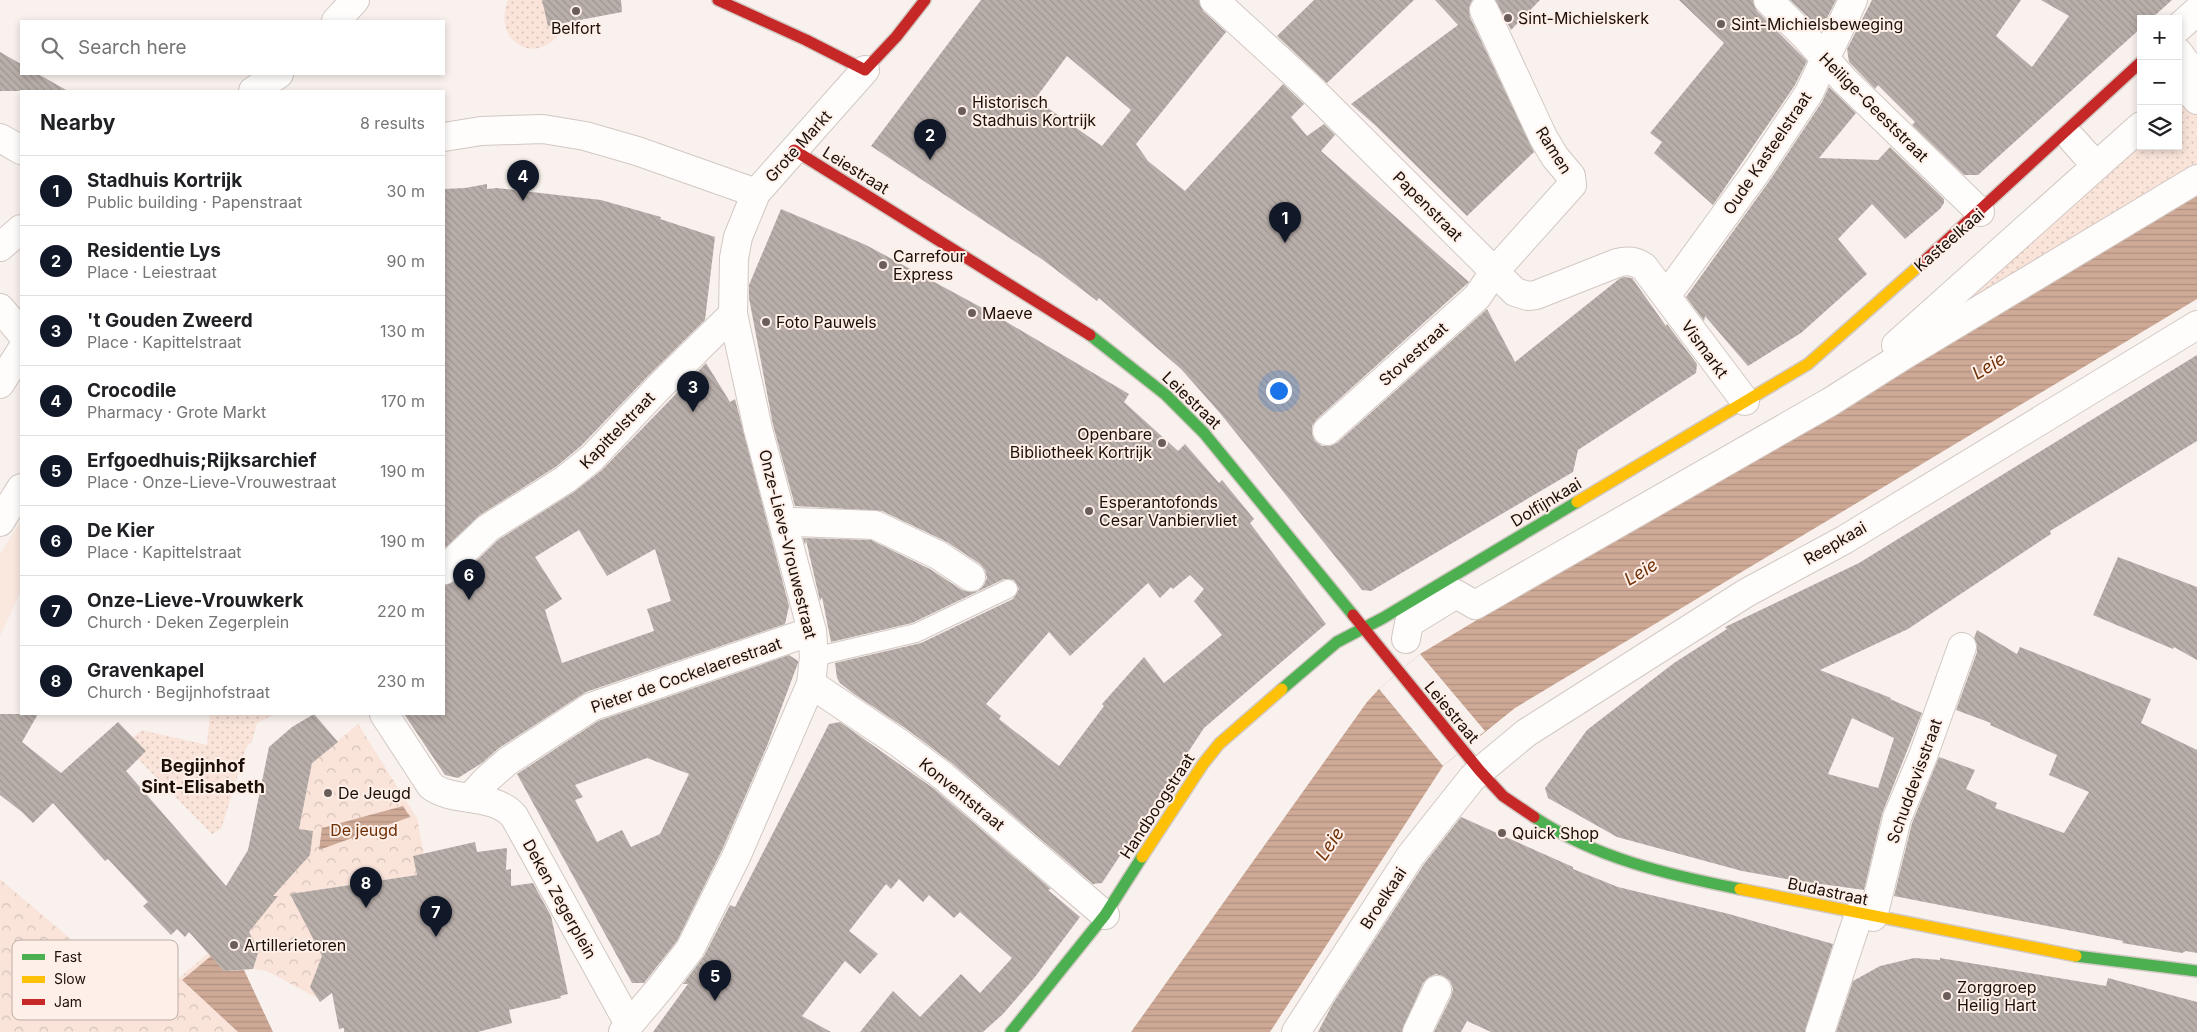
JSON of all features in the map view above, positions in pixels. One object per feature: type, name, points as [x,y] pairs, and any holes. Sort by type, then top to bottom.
[{"type":"street","points":[[337,20],[356,0]]},
{"type":"street","points":[[718,0],[866,70],[896,37],[925,0]]},
{"type":"street","name":"Heilige-Geeststraat","points":[[1768,0],[1805,36],[1844,80],[1980,212]]},
{"type":"street","name":"Oude Kasteelstraat","points":[[1666,296],[1757,171],[1808,93],[1853,0]]},
{"type":"street","name":"Papenstraat","points":[[1221,6],[1307,85],[1515,292],[1528,296],[1544,293],[1617,263],[1632,261],[1644,267],[1666,296]]},
{"type":"street","name":"Ramen","points":[[1484,10],[1543,137],[1555,157],[1571,176],[1573,183],[1569,190],[1494,272]]},
{"type":"street","points":[[2182,24],[2197,11]]},
{"type":"street","points":[[2182,57],[2197,78]]},
{"type":"street","name":"Kasteelkaai","points":[[1744,401],[1808,364],[1980,212],[2137,66]]},
{"type":"street","name":"Grote Markt","points":[[445,137],[481,131],[543,129],[585,136],[637,150],[756,193],[866,70]]},
{"type":"street","points":[[255,90],[278,75]]},
{"type":"street","points":[[2182,89],[2185,86],[2197,100]]},
{"type":"street","points":[[1893,348],[1881,335],[2087,156],[2137,128]]},
{"type":"street","points":[[0,138],[20,149]]},
{"type":"street","name":"Leiestraat","points":[[794,150],[1078,327],[1158,389],[1204,433],[1239,473],[1398,673],[1480,771]]},
{"type":"street","points":[[1406,639],[1409,623],[1456,594],[1475,606],[1830,402],[1893,348],[2197,179]]},
{"type":"street","name":"Onze-Lieve-Vrouwestraat","points":[[626,1028],[690,949],[714,904],[811,684],[813,644],[785,524],[758,429],[732,314],[734,258],[738,237],[756,193]]},
{"type":"street","points":[[0,247],[20,230]]},
{"type":"street","name":"Stovestraat","points":[[1327,431],[1477,297],[1494,272]]},
{"type":"street","name":"Vismarkt","points":[[1666,296],[1744,401]]},
{"type":"street","points":[[0,308],[20,332]]},
{"type":"street","name":"Kapittelstraat","points":[[445,569],[488,528],[566,479],[592,458],[732,314]]},
{"type":"street","name":"Reepkaai","points":[[1480,771],[1526,733],[1610,682],[1746,593],[1844,540],[1916,494],[2197,325]]},
{"type":"street","points":[[0,384],[20,353]]},
{"type":"street","name":"Dolfijnkaai","points":[[1362,628],[1383,618],[1744,401]]},
{"type":"street","points":[[0,522],[20,490]]},
{"type":"street","points":[[785,524],[795,522],[875,525],[938,555],[971,577]]},
{"type":"street","name":"Handboogstraat","points":[[1011,1032],[1105,915],[1203,764],[1219,744],[1337,642],[1362,628]]},
{"type":"street","name":"Pieter de Cockelaerestraat","points":[[470,798],[486,780],[508,761],[591,707],[813,644]]},
{"type":"street","name":"Schuddevisstraat","points":[[1820,1032],[1866,915],[1897,818],[1923,756],[1962,647]]},
{"type":"street","name":"Konventstraat","points":[[811,684],[899,743],[943,776],[1105,915]]},
{"type":"street","name":"Deken Zegerplein","points":[[385,715],[427,782],[435,789],[503,807],[518,822],[626,1028]]},
{"type":"street","name":"Budastraat","points":[[1480,771],[1502,796],[1530,816],[1591,848],[1670,875],[2077,956],[2197,970]]},
{"type":"street","name":"Broelkaai","points":[[1296,1032],[1411,855],[1473,777],[1480,771]]},
{"type":"street","points":[[1417,1032],[1437,990]]},
{"type":"lane","points":[[813,644],[916,633],[1008,589]]},
{"type":"shaded area","points":[[20,523],[20,593],[0,636],[0,554]]},
{"type":"green space","points":[[508,0],[555,0],[562,30],[552,41],[541,47],[530,49],[520,45],[511,38],[506,28],[504,15]]},
{"type":"green space","points":[[2182,97],[2197,104],[2197,173],[1902,350],[2137,132],[2137,150],[2182,150]]},
{"type":"green space","points":[[210,715],[273,715],[257,723],[252,742],[247,746],[221,829],[212,834],[138,759],[146,751],[133,738],[141,730],[207,745]]},
{"type":"green space","name":"De jeugd","points":[[358,724],[417,818],[424,855],[417,875],[322,889],[311,903],[329,939],[314,976],[317,998],[267,971],[253,969],[259,950],[249,933],[256,923],[252,919],[310,855],[312,831],[299,829],[312,763]]},
{"type":"green space","points":[[0,879],[72,940],[12,940],[12,1020],[178,1020],[178,979],[212,950],[211,956],[182,980],[238,1032],[0,1032]]},
{"type":"water","name":"Leie","points":[[2197,190],[2197,299],[1515,708],[1443,766],[1270,1032],[1131,1032],[1367,702],[1379,689],[1420,654]]},
{"type":"water","points":[[403,806],[410,817],[319,850],[322,828]]},
{"type":"water","points":[[211,956],[224,971],[244,970],[273,1032],[238,1032],[182,980]]},
{"type":"pier","points":[[1420,654],[1485,731],[1443,766],[1379,689]]},
{"type":"building","points":[[542,0],[621,0],[622,12],[548,26]]},
{"type":"building","points":[[981,0],[1199,0],[1203,11],[1226,32],[1136,144],[1148,161],[1185,191],[1283,84],[1304,104],[1291,117],[1307,136],[1324,124],[1335,135],[1321,151],[1469,282],[1317,419],[1312,426],[1312,434],[1315,441],[1322,446],[1330,446],[1337,443],[1487,309],[1515,362],[1624,277],[1632,278],[1666,326],[1667,324],[1697,364],[1696,373],[1578,450],[1573,472],[1371,591],[1362,590],[1220,413],[1181,369],[1099,298],[1097,301],[1043,260],[871,146]],"holes":[[[1067,56],[1131,110],[1102,146],[1035,99]]]},
{"type":"building","points":[[1314,0],[1414,0],[1327,83],[1277,36]]},
{"type":"building","points":[[1435,0],[1472,0],[1469,8],[1470,17],[1534,152],[1467,216],[1375,125],[1351,104],[1458,25]]},
{"type":"building","name":"Sint-Michielskerk","points":[[1495,0],[1540,0],[1511,30]]},
{"type":"building","points":[[1679,0],[1753,0],[1757,11],[1807,61],[1795,85],[1713,205],[1654,153],[1662,142],[1650,133],[1724,43]]},
{"type":"building","points":[[1790,0],[1836,0],[1827,18],[1813,22]]},
{"type":"building","points":[[1872,0],[2021,0],[1996,36],[2032,67],[2069,16],[2041,0],[2172,0],[2155,15],[2137,15],[2137,32],[1978,175],[1964,175],[1912,125],[1915,122],[1878,85],[1875,89],[1849,62],[1847,49]]},
{"type":"building","points":[[0,52],[20,63],[20,75],[40,75],[66,90],[20,90],[0,91]]},
{"type":"building","points":[[1829,87],[1856,113],[1819,158],[1878,160],[1890,147],[1944,199],[1944,203],[1940,209],[1905,239],[1872,204],[1838,239],[1867,274],[1801,333],[1748,366],[1705,316],[1704,321],[1686,297],[1770,180],[1822,102]]},
{"type":"building","points":[[487,184],[487,189],[497,188],[601,200],[661,217],[660,219],[715,237],[705,320],[581,446],[557,466],[480,515],[445,548],[445,189]]},
{"type":"building","points":[[781,209],[866,245],[986,310],[1129,394],[1124,402],[1178,451],[1185,444],[1219,483],[1222,480],[1254,519],[1250,523],[1326,624],[1204,728],[1102,883],[1093,884],[953,764],[908,730],[854,694],[840,683],[837,678],[835,663],[921,643],[1013,599],[1019,589],[1014,580],[1004,579],[912,623],[831,642],[822,597],[820,601],[806,540],[805,545],[803,538],[871,540],[930,569],[962,590],[970,592],[978,591],[984,585],[987,578],[985,570],[980,564],[947,542],[882,511],[795,506],[773,425],[749,298],[749,285]],"holes":[[[1190,575],[1204,589],[1194,601],[1222,635],[1164,683],[1144,657],[1102,704],[1104,706],[1059,766],[999,719],[1001,716],[986,704],[1049,632],[1070,656],[1148,583],[1160,598],[1171,587],[1173,589]]]},
{"type":"building","points":[[2197,355],[2197,441],[2050,531],[2051,534],[1908,629],[1820,670],[1891,698],[1922,713],[1882,814],[1864,890],[1742,871],[1617,837],[1548,798],[1545,788],[1587,730],[1674,663],[1727,629],[1725,627],[1859,563]],"holes":[[[1852,718],[1894,738],[1878,788],[1828,774]]]},
{"type":"building","points":[[706,363],[730,402],[735,399],[789,606],[785,624],[586,692],[499,748],[482,763],[458,778],[445,775],[405,715],[445,715],[445,585],[455,581],[498,540],[574,492],[602,470]],"holes":[[[579,530],[607,576],[655,549],[671,601],[647,609],[654,631],[562,663],[545,610],[562,599],[535,557]]]},
{"type":"building","points":[[2118,557],[2197,587],[2197,660],[2174,647],[2173,649],[2093,615]]},
{"type":"building","points":[[1977,630],[2017,654],[2020,647],[2151,699],[2141,723],[2197,750],[2197,953],[2186,951],[2182,953],[2122,943],[2123,941],[1894,896],[1912,823],[1939,757],[1975,770],[1966,789],[1997,803],[1995,808],[2064,833],[2089,792],[2049,775],[2057,755],[1990,725],[1991,723],[1956,710],[1977,652],[1974,638]]},
{"type":"building","points":[[789,655],[798,661],[767,746],[722,850],[677,941],[644,983],[632,983],[517,774],[598,721]],"holes":[[[647,758],[689,774],[660,834],[631,847],[622,830],[597,842],[575,800],[583,797],[575,785]]]},
{"type":"building","points":[[0,714],[37,715],[22,742],[61,773],[118,722],[146,751],[126,771],[226,886],[248,850],[269,747],[292,727],[312,715],[315,715],[338,742],[312,763],[299,829],[313,831],[310,855],[273,896],[278,896],[249,932],[259,950],[253,969],[224,971],[189,932],[185,937],[177,929],[171,935],[143,906],[148,902],[108,859],[105,861],[53,803],[33,823],[0,795]]},
{"type":"building","points":[[840,722],[933,788],[1051,889],[1048,890],[1080,917],[1035,977],[1003,1014],[983,1032],[860,1032],[893,991],[920,1017],[961,974],[980,993],[1012,958],[960,912],[954,918],[929,895],[923,902],[899,879],[891,889],[886,884],[849,931],[878,954],[860,974],[845,961],[802,1016],[831,1032],[653,1032],[688,984],[683,984],[704,956],[730,905],[735,907],[829,724]]},
{"type":"building","points":[[1461,817],[1573,867],[1573,869],[1618,887],[1729,914],[1833,944],[1805,1032],[1491,1032],[1467,1021],[1461,1032],[1434,1032],[1453,989],[1450,981],[1436,974],[1429,977],[1423,983],[1402,1032],[1318,1032],[1332,1005],[1424,864]]},
{"type":"building","points":[[475,842],[477,852],[507,848],[506,870],[511,869],[511,886],[533,883],[551,916],[568,994],[560,996],[561,998],[509,1010],[512,1023],[478,1032],[344,1032],[344,1028],[339,1029],[332,993],[320,1002],[310,987],[322,956],[290,894],[417,875],[413,856]]},
{"type":"building","name":"Zorggroep Heilig Hart","points":[[1914,958],[1940,960],[1940,958],[2106,986],[2108,978],[2197,1002],[2197,1032],[1836,1032],[1853,981],[1880,966]]},
{"type":"traffic: fast","points":[[1090,335],[1166,395],[1204,433],[1353,615]]},
{"type":"traffic: fast","points":[[1282,689],[1337,642],[1383,618],[1577,502]]},
{"type":"traffic: fast","points":[[1534,817],[1582,844],[1607,854],[1686,878],[1740,889]]},
{"type":"traffic: fast","points":[[1011,1032],[1105,915],[1142,857]]},
{"type":"traffic: fast","points":[[2076,956],[2197,971]]},
{"type":"traffic: slow","points":[[1577,502],[1808,364],[1921,264]]},
{"type":"traffic: slow","points":[[1142,857],[1203,764],[1219,744],[1282,689]]},
{"type":"traffic: slow","points":[[1740,889],[2076,956]]},
{"type":"traffic: jam","points":[[718,0],[806,40],[865,70],[896,37],[925,0]]},
{"type":"traffic: jam","points":[[1921,264],[2137,66]]},
{"type":"traffic: jam","points":[[794,150],[1090,335]]},
{"type":"traffic: jam","points":[[1353,615],[1480,771],[1503,796],[1534,817]]},
{"type":"place","name":"Belfort","points":[[576,11]]},
{"type":"place","name":"Sint-Michielskerk","points":[[1508,18]]},
{"type":"place","name":"Sint-Michielsbeweging","points":[[1721,24]]},
{"type":"place","name":"Historisch Stadhuis Kortrijk","points":[[962,111]]},
{"type":"place","name":"Residentie Lys","points":[[930,160]]},
{"type":"place","name":"Crocodile","points":[[523,201]]},
{"type":"place","name":"Stadhuis Kortrijk","points":[[1285,243]]},
{"type":"place","name":"Carrefour Express","points":[[883,265]]},
{"type":"place","name":"Maeve","points":[[972,313]]},
{"type":"place","name":"Foto Pauwels","points":[[766,322]]},
{"type":"place","name":"'t Gouden Zweerd","points":[[693,412]]},
{"type":"place","name":"Openbare Bibliotheek Kortrijk","points":[[1162,443]]},
{"type":"place","name":"Esperantofonds Cesar Vanbiervliet","points":[[1089,511]]},
{"type":"place","name":"De Kier","points":[[469,600]]},
{"type":"place","name":"De Jeugd","points":[[328,793]]},
{"type":"place","name":"Quick Shop","points":[[1502,833]]},
{"type":"place","name":"Gravenkapel","points":[[366,908]]},
{"type":"place","name":"Onze-Lieve-Vrouwkerk","points":[[436,937]]},
{"type":"place","name":"Artillerietoren","points":[[234,945]]},
{"type":"place","name":"Zorggroep Heilig Hart","points":[[1947,996]]},
{"type":"place","name":"Erfgoedhuis;Rijksarchief","points":[[715,1001]]},
{"type":"district","name":"Begijnhof Sint-Elisabeth","points":[[203,776]]}]
